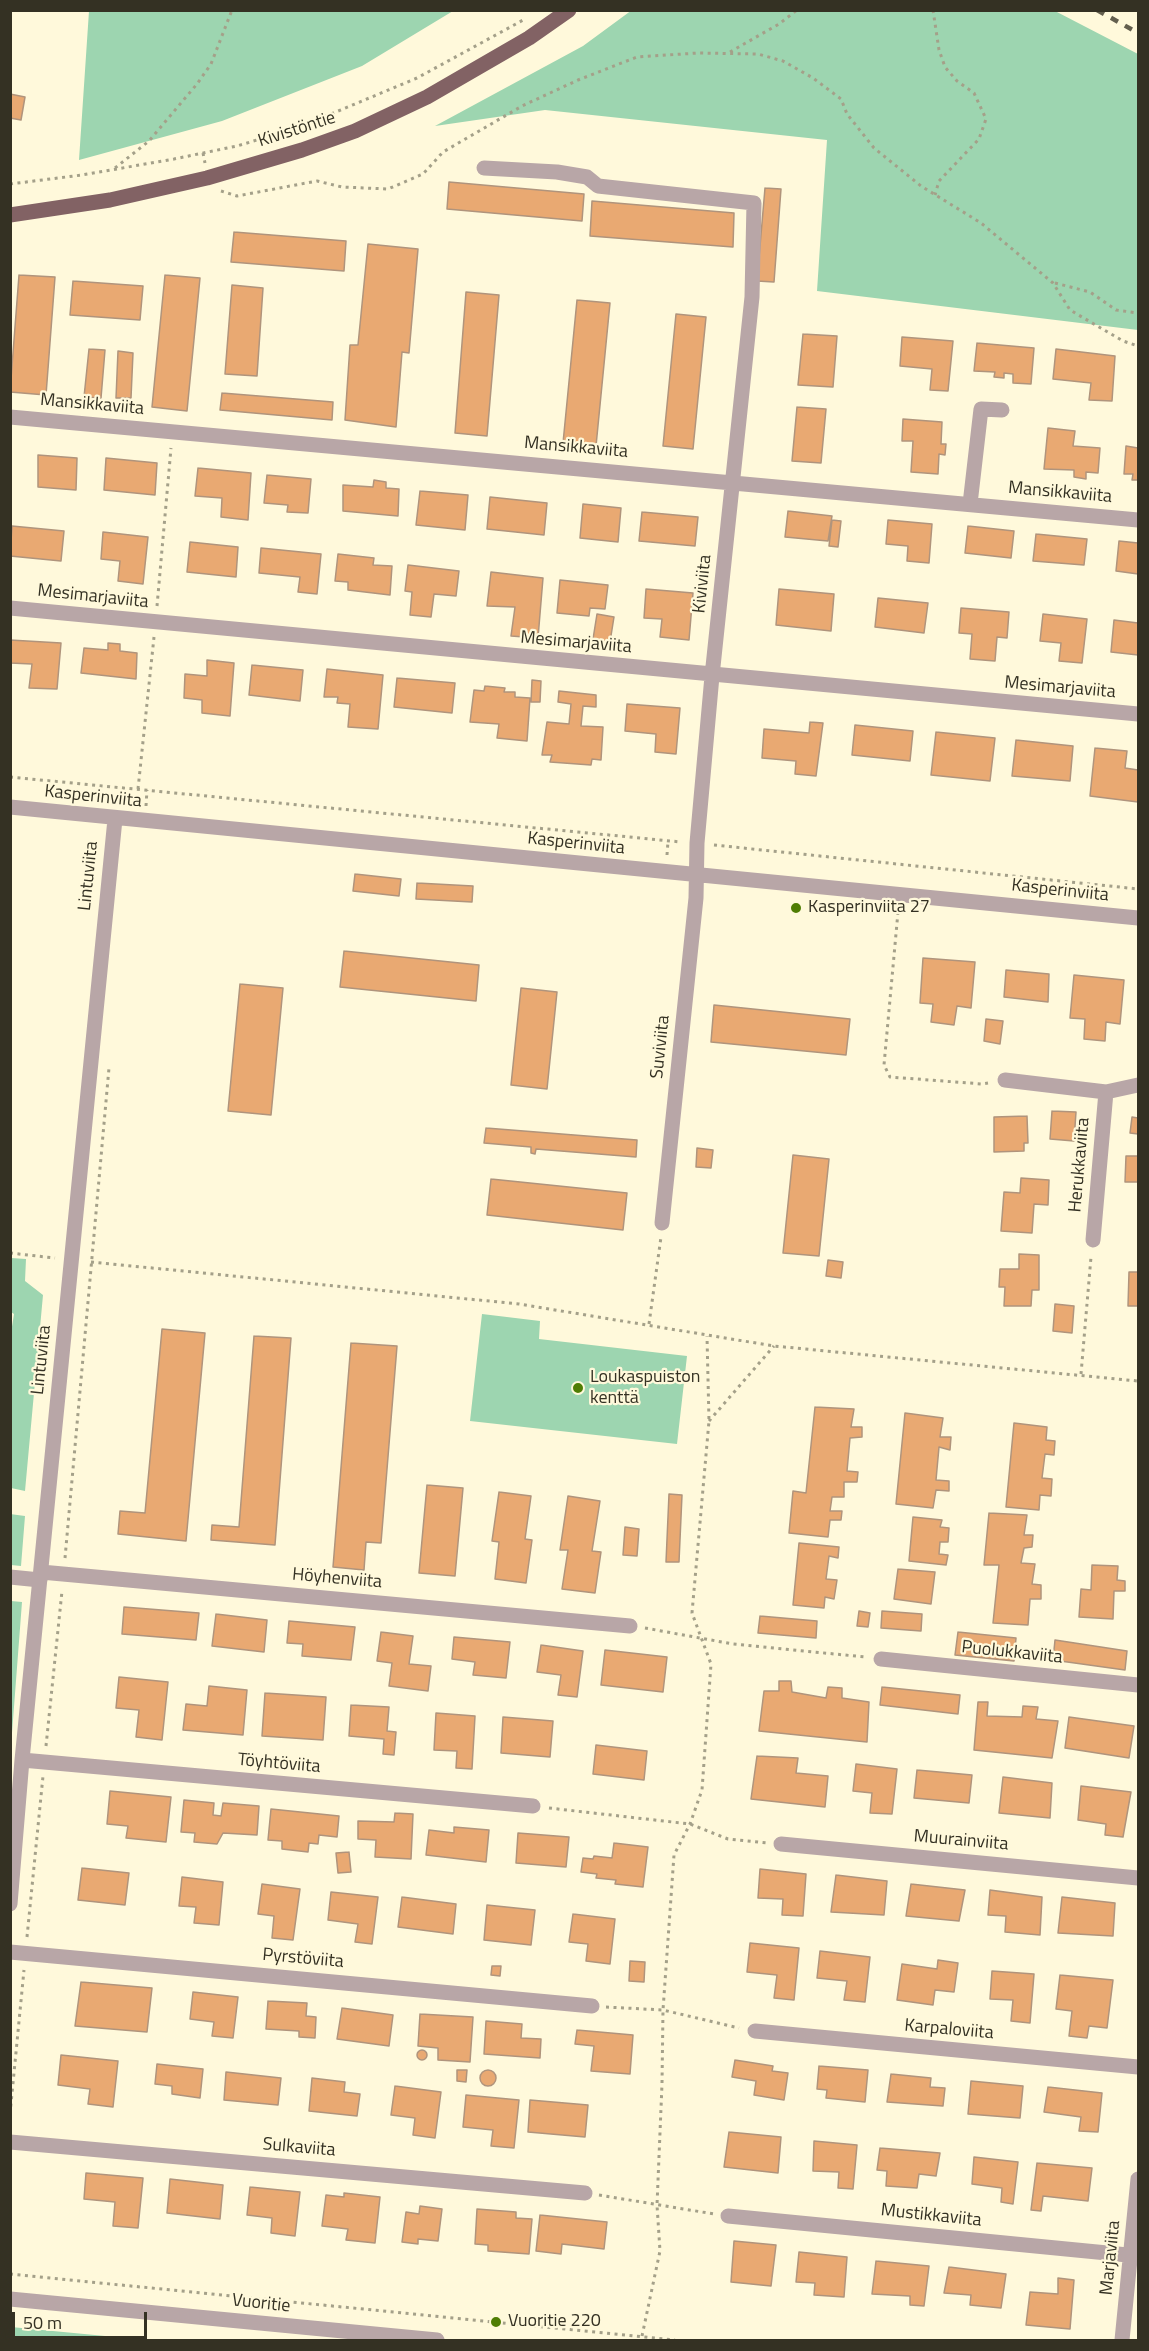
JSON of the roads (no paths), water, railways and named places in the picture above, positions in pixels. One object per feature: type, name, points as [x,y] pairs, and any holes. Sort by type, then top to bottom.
[{"type":"main road","name":"Kivistöntie","points":[[10,215],[110,200],[207,178],[302,150],[355,131],[427,97],[529,38],[568,10]]},
{"type":"street","name":"Kiviviita","points":[[484,168],[557,172],[587,177],[598,186],[754,203],[752,297],[712,675],[696,875]]},
{"type":"street","points":[[970,504],[981,409],[1002,410]]},
{"type":"street","name":"Mansikkaviita","points":[[10,417],[1138,520]]},
{"type":"street","name":"Mesimarjaviita","points":[[10,608],[1138,714]]},
{"type":"street","name":"Kasperinviita","points":[[10,807],[1138,918]]},
{"type":"street","name":"Lintuviita","points":[[10,1904],[22,1761],[115,819]]},
{"type":"street","name":"Suviviita","points":[[663,1223],[696,898],[696,875]]},
{"type":"street","points":[[1005,1080],[1106,1092],[1138,1085]]},
{"type":"street","name":"Herukkaviita","points":[[1093,1240],[1106,1092]]},
{"type":"street","name":"Höyhenviita","points":[[10,1577],[64,1574],[630,1626]]},
{"type":"street","name":"Puolukkaviita","points":[[881,1659],[1138,1685]]},
{"type":"street","name":"Töyhtöviita","points":[[22,1761],[533,1806]]},
{"type":"street","name":"Muurainviita","points":[[781,1844],[1138,1878]]},
{"type":"street","name":"Pyrstöviita","points":[[18,1952],[592,2006]]},
{"type":"street","name":"Karpaloviita","points":[[755,2031],[1138,2067]]},
{"type":"street","name":"Sulkaviita","points":[[10,2142],[585,2193]]},
{"type":"street","name":"Marjaviita","points":[[1122,2340],[1135,2256],[1138,2179]]},
{"type":"street","name":"Mustikkaviita","points":[[728,2216],[1135,2256]]},
{"type":"street","name":"Vuoritie","points":[[10,2299],[437,2340]]},
{"type":"railway","points":[[1097,10],[1138,33]]},
{"type":"place","name":"Kasperinviita 27","points":[[796,908]]},
{"type":"place","name":"Loukaspuiston kenttä","points":[[578,1388]]},
{"type":"place","name":"Vuoritie 220","points":[[496,2322]]}]
